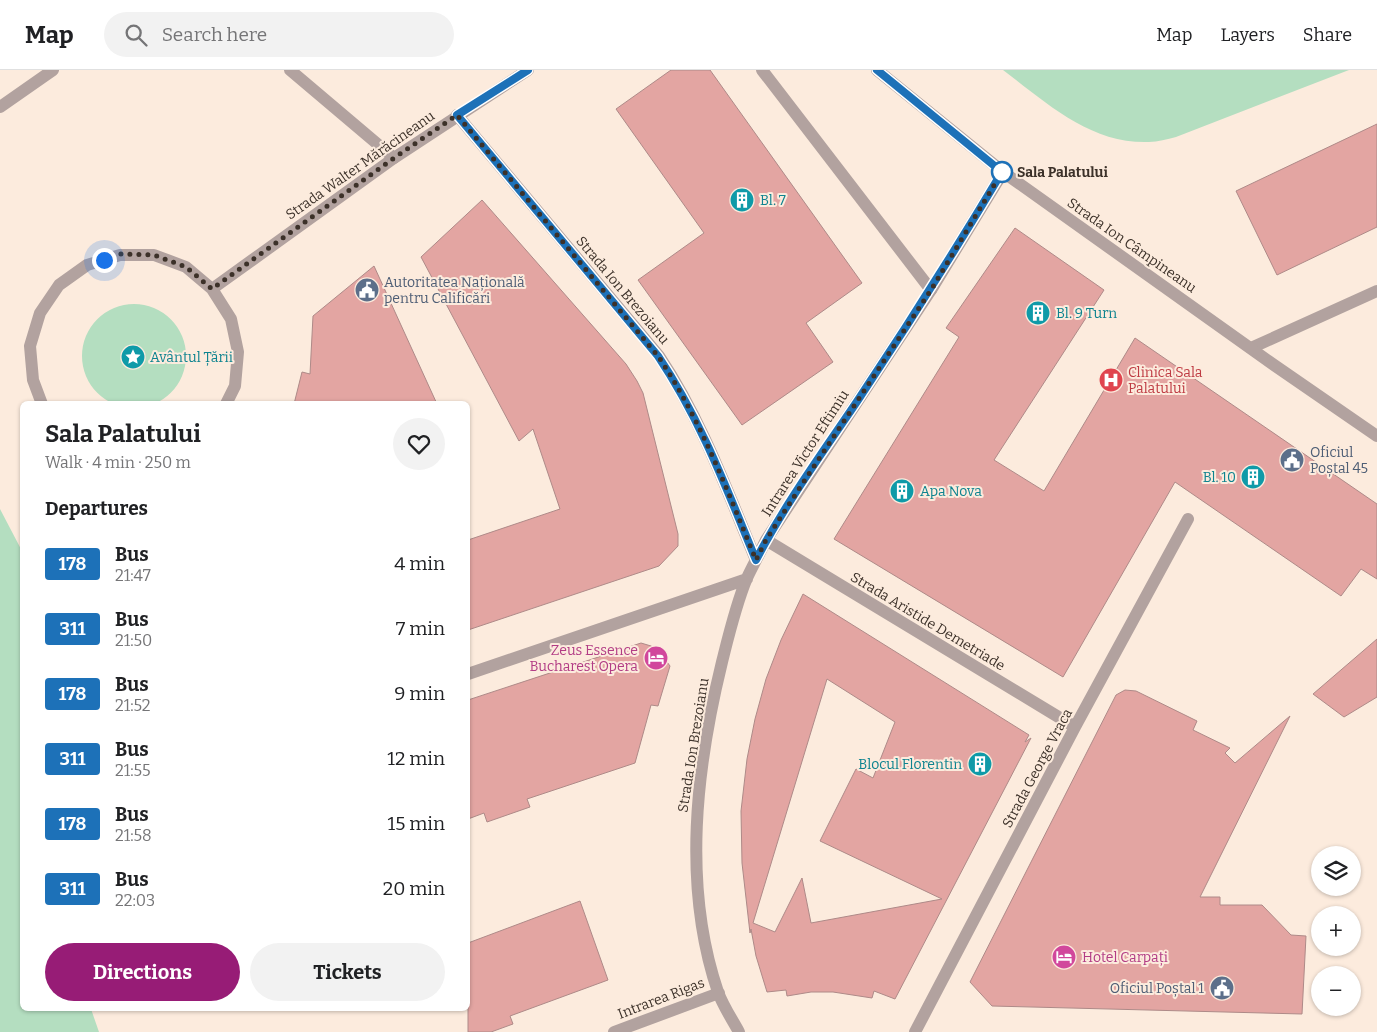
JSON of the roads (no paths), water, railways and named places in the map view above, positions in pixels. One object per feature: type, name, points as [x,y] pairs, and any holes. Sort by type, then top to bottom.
[{"type":"street","points":[[0,106],[54,70]]},
{"type":"street","points":[[290,70],[394,158]]},
{"type":"street","name":"Strada Walter Mărăcineanu","points":[[212,289],[394,158],[528,70]]},
{"type":"street","points":[[762,70],[931,290]]},
{"type":"street","name":"Strada Ion Câmpineanu","points":[[876,70],[1002,172],[1377,436]]},
{"type":"street","name":"Strada Ion Brezoianu","points":[[457,115],[664,364],[679,387],[720,471],[756,560]]},
{"type":"street","name":"Intrarea Victor Eftimiu","points":[[747,579],[766,540],[931,290],[1002,172]]},
{"type":"street","points":[[41,401],[32,380],[30,346],[40,314],[59,285],[87,265],[120,254],[154,255],[186,267],[212,289],[231,319],[238,352],[235,386],[228,401]]},
{"type":"street","points":[[1251,348],[1377,291]]},
{"type":"street","name":"Strada George Vraca","points":[[915,1032],[1075,727],[1188,519]]},
{"type":"street","name":"Strada Aristide Demetriade","points":[[766,540],[1075,727]]},
{"type":"street","points":[[470,673],[747,579]]},
{"type":"street","name":"Strada Ion Brezoianu","points":[[739,1032],[719,993],[704,936],[699,906],[697,819],[710,717],[730,632],[747,579]]},
{"type":"street","name":"Intrarea Rigas","points":[[614,1032],[719,993]]},
{"type":"place","name":"Sala Palatului","points":[[1002,172]]},
{"type":"place","name":"Bl. 7","points":[[742,200]]},
{"type":"place","name":"Autoritatea Națională pentru Calificări","points":[[367,290]]},
{"type":"place","name":"Bl. 9 Turn","points":[[1038,313]]},
{"type":"place","name":"Avântul Țării","points":[[133,357]]},
{"type":"place","name":"Clinica Sala Palatului","points":[[1111,380]]},
{"type":"place","name":"Oficiul Poștal 45","points":[[1292,460]]},
{"type":"place","name":"Bl. 10","points":[[1253,477]]},
{"type":"place","name":"Apa Nova","points":[[902,491]]},
{"type":"place","name":"Zeus Essence Bucharest Opera","points":[[656,658]]},
{"type":"place","name":"Blocul Florentin","points":[[980,764]]},
{"type":"place","name":"Hotel Carpați","points":[[1064,957]]},
{"type":"place","name":"Oficiul Poștal 1","points":[[1222,988]]}]
